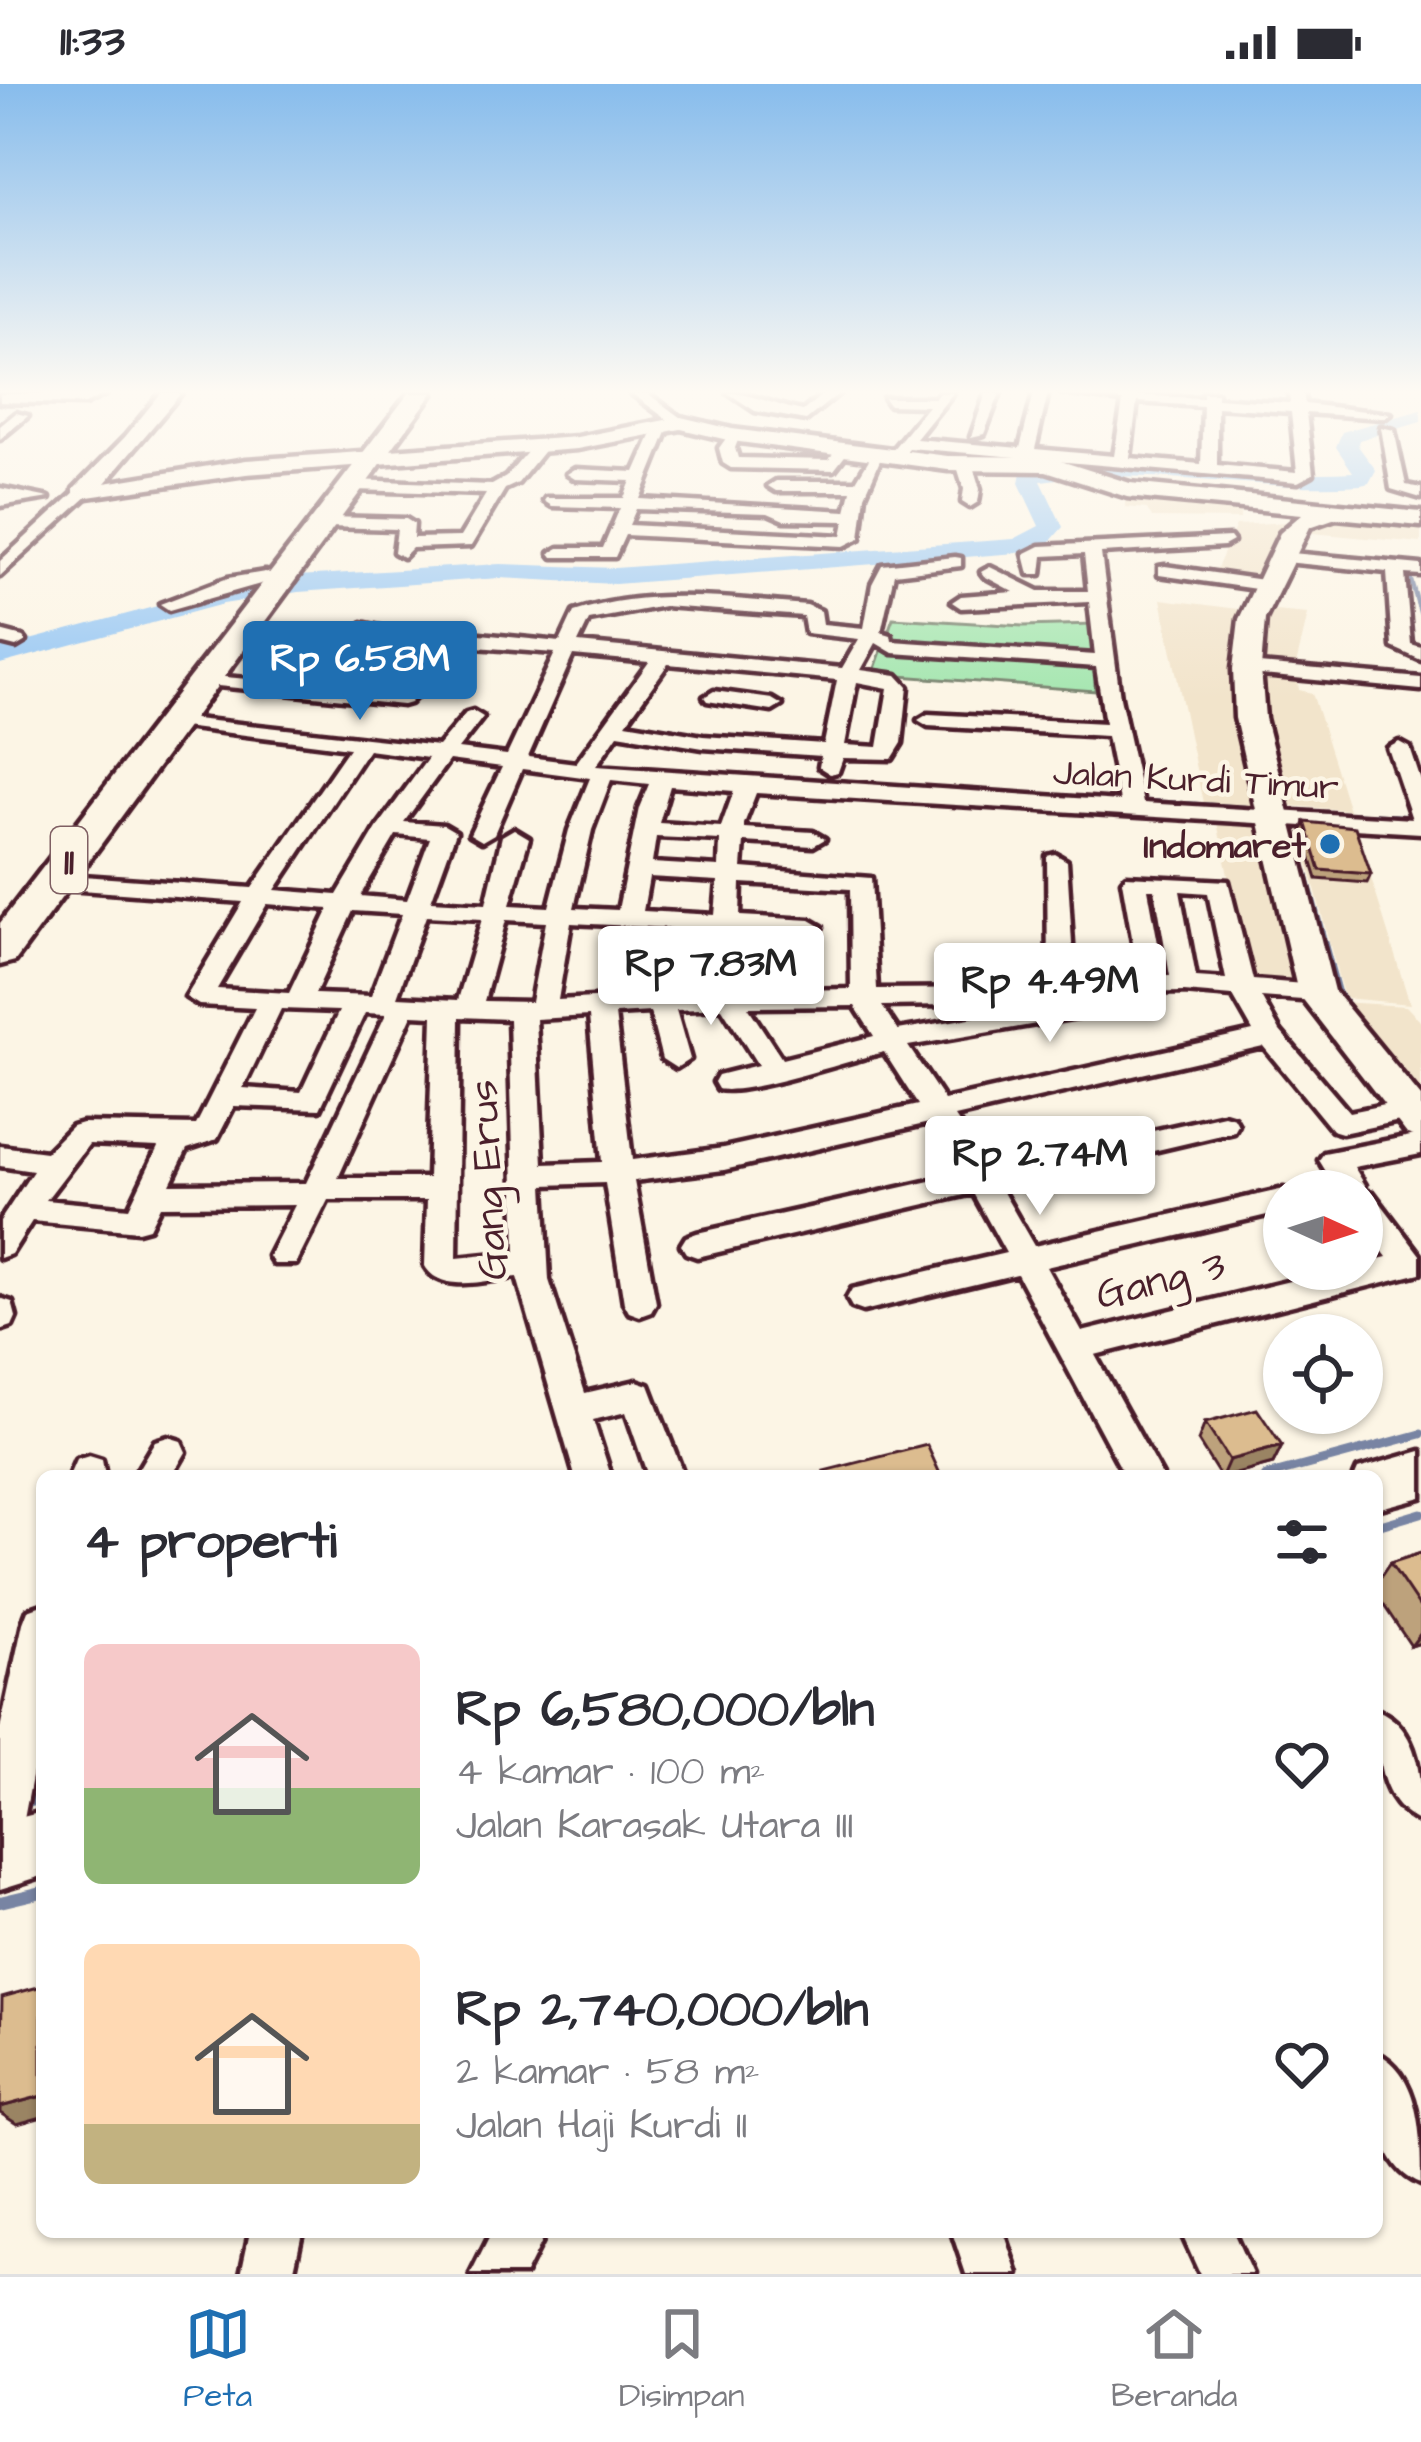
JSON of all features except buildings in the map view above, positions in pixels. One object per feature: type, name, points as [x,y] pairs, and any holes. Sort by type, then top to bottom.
[{"type":"highway","name":"11","points":[[0,908],[125,767],[338,495]]},
{"type":"highway","name":"11","points":[[0,952],[54,881],[125,767],[175,720],[208,679],[265,589],[328,522],[343,495]]},
{"type":"main road","points":[[0,1856],[36,1846]]},
{"type":"street","points":[[6,497],[70,495]]},
{"type":"street","points":[[0,572],[81,495]]},
{"type":"street","points":[[328,522],[404,523],[403,551],[464,543],[494,495]]},
{"type":"street","points":[[559,554],[607,555],[637,495]]},
{"type":"street","points":[[621,530],[844,541],[851,538],[859,495]]},
{"type":"street","points":[[970,502],[971,495]]},
{"type":"street","points":[[1189,495],[1421,519]]},
{"type":"street","points":[[552,501],[769,508],[784,515],[856,516]]},
{"type":"street","points":[[1328,513],[1302,522],[1252,619],[1250,718],[1284,820],[1316,992],[1415,1117]]},
{"type":"street","points":[[1035,571],[1036,552],[1224,542]]},
{"type":"street","points":[[1092,550],[1116,730],[1133,811]]},
{"type":"street","points":[[826,792],[832,752],[880,608],[880,581],[888,569],[955,562]]},
{"type":"street","points":[[1396,568],[1412,618],[1402,647],[1421,654]]},
{"type":"street","points":[[1165,571],[1421,570]]},
{"type":"street","points":[[990,572],[1035,596]]},
{"type":"street","points":[[169,604],[233,582],[265,589]]},
{"type":"street","points":[[961,602],[1100,597]]},
{"type":"street","points":[[482,834],[585,614],[615,606],[669,603],[807,611],[814,615],[813,628],[872,635]]},
{"type":"street","points":[[208,679],[403,699],[462,639],[894,680],[898,687],[889,750],[872,754],[703,742],[611,727]]},
{"type":"street","points":[[893,647],[1106,662]]},
{"type":"street","name":"Gang Erus","points":[[591,1470],[547,1319],[541,1318],[532,1262],[528,1175],[532,1010],[560,916],[592,772],[611,727],[661,658]]},
{"type":"street","points":[[728,666],[710,707],[772,704]]},
{"type":"street","points":[[1251,669],[1421,684]]},
{"type":"street","points":[[0,1246],[53,1165],[90,1130],[193,1139],[206,1132],[388,828],[473,717]]},
{"type":"street","name":"Jalan Kurdi Timur","points":[[175,720],[592,772],[747,786],[1421,826]]},
{"type":"street","points":[[928,720],[1116,730]]},
{"type":"street","points":[[364,741],[257,898],[199,997],[532,1010],[730,999],[1014,996],[1061,985],[1184,984],[1316,992]]},
{"type":"street","points":[[1399,748],[1416,784],[1421,815]]},
{"type":"street","points":[[629,919],[646,829],[662,778]]},
{"type":"street","points":[[747,786],[732,834],[725,956],[730,999],[776,1072]]},
{"type":"street","points":[[285,1256],[317,1192],[444,832],[388,828]]},
{"type":"street","points":[[646,829],[813,838]]},
{"type":"street","points":[[514,836],[495,911],[458,1007],[443,1269],[532,1262]]},
{"type":"street","points":[[1055,862],[1061,985]]},
{"type":"street","points":[[640,869],[862,884],[864,999],[982,1181],[1141,1470]]},
{"type":"street","points":[[54,881],[416,908],[809,928]]},
{"type":"street","points":[[1166,882],[1184,984]]},
{"type":"street","points":[[1153,984],[1133,883],[1220,888],[1241,986],[1269,1036],[1342,1123],[1415,1117]]},
{"type":"street","points":[[728,1082],[893,1040],[1112,1003],[1105,985]]},
{"type":"street","points":[[661,1003],[676,1059]]},
{"type":"street","points":[[224,1096],[310,1102],[380,1006]]},
{"type":"street","points":[[601,1006],[619,1172],[640,1303]]},
{"type":"street","points":[[528,1175],[619,1172],[724,1159],[1269,1036]]},
{"type":"street","points":[[697,1245],[1224,1124]]},
{"type":"street","points":[[25,1209],[136,1220],[177,1138]]},
{"type":"street","points":[[1338,1170],[1334,1160],[1421,1144]]},
{"type":"street","points":[[0,1156],[53,1165]]},
{"type":"street","points":[[151,1195],[444,1189]]},
{"type":"street","points":[[863,1298],[1263,1204]]},
{"type":"street","name":"Gang 3","points":[[1383,1234],[1408,1264],[1383,1270]]},
{"type":"street","name":"Gang 3","points":[[1075,1347],[1304,1290]]},
{"type":"street","points":[[570,1411],[637,1395],[664,1470]]},
{"type":"street","points":[[0,1831],[36,1653]]},
{"type":"street","points":[[1383,1740],[1421,1801]]},
{"type":"street","points":[[1383,2088],[1421,2159]]},
{"type":"street","points":[[267,2274],[275,2238]]},
{"type":"street","points":[[497,2274],[517,2238]]},
{"type":"street","points":[[980,2238],[992,2274]]},
{"type":"street","points":[[1210,2238],[1226,2274]]},
{"type":"shaded area","points":[[1128,495],[1241,502],[1240,519],[1152,518],[1147,509],[1125,507]]},
{"type":"shaded area","points":[[1318,518],[1421,521],[1421,543],[1301,532]]},
{"type":"shaded area","points":[[1288,522],[1259,578],[1214,575],[1236,525]]},
{"type":"shaded area","points":[[1161,599],[1238,609],[1232,657],[1234,700],[1261,808],[1203,803]]},
{"type":"shaded area","points":[[1264,610],[1308,614],[1296,665],[1299,690],[1312,693],[1349,810],[1291,806],[1252,653]]},
{"type":"shaded area","points":[[1217,822],[1264,825],[1311,1005],[1251,987]]},
{"type":"shaded area","points":[[1299,829],[1357,833],[1410,1004],[1344,998]]},
{"type":"shaded area","points":[[1340,1002],[1406,1006],[1421,1022],[1421,1092]]},
{"type":"green space","points":[[893,618],[1023,626],[1095,624],[1095,691],[873,674]]},
{"type":"waterway","points":[[0,656],[221,597],[298,584],[500,571],[615,576],[1017,546],[1040,538],[1051,527],[1037,495]]},
{"type":"waterway","points":[[1408,570],[1418,605]]},
{"type":"waterway","points":[[1418,602],[1421,613]]},
{"type":"waterway","points":[[1135,801],[1264,809]]},
{"type":"waterway","points":[[1281,811],[1408,817],[1414,813],[1412,807]]},
{"type":"waterway","points":[[1299,852],[1306,877]]},
{"type":"waterway","points":[[1305,874],[1337,992],[1348,1008]]},
{"type":"waterway","points":[[1288,1470],[1421,1434]]},
{"type":"waterway","points":[[1383,1524],[1421,1513]]},
{"type":"waterway","points":[[20,1804],[36,1800]]},
{"type":"waterway","points":[[0,1902],[36,1893]]},
{"type":"place","name":"Indomaret","points":[[1330,844]]}]
